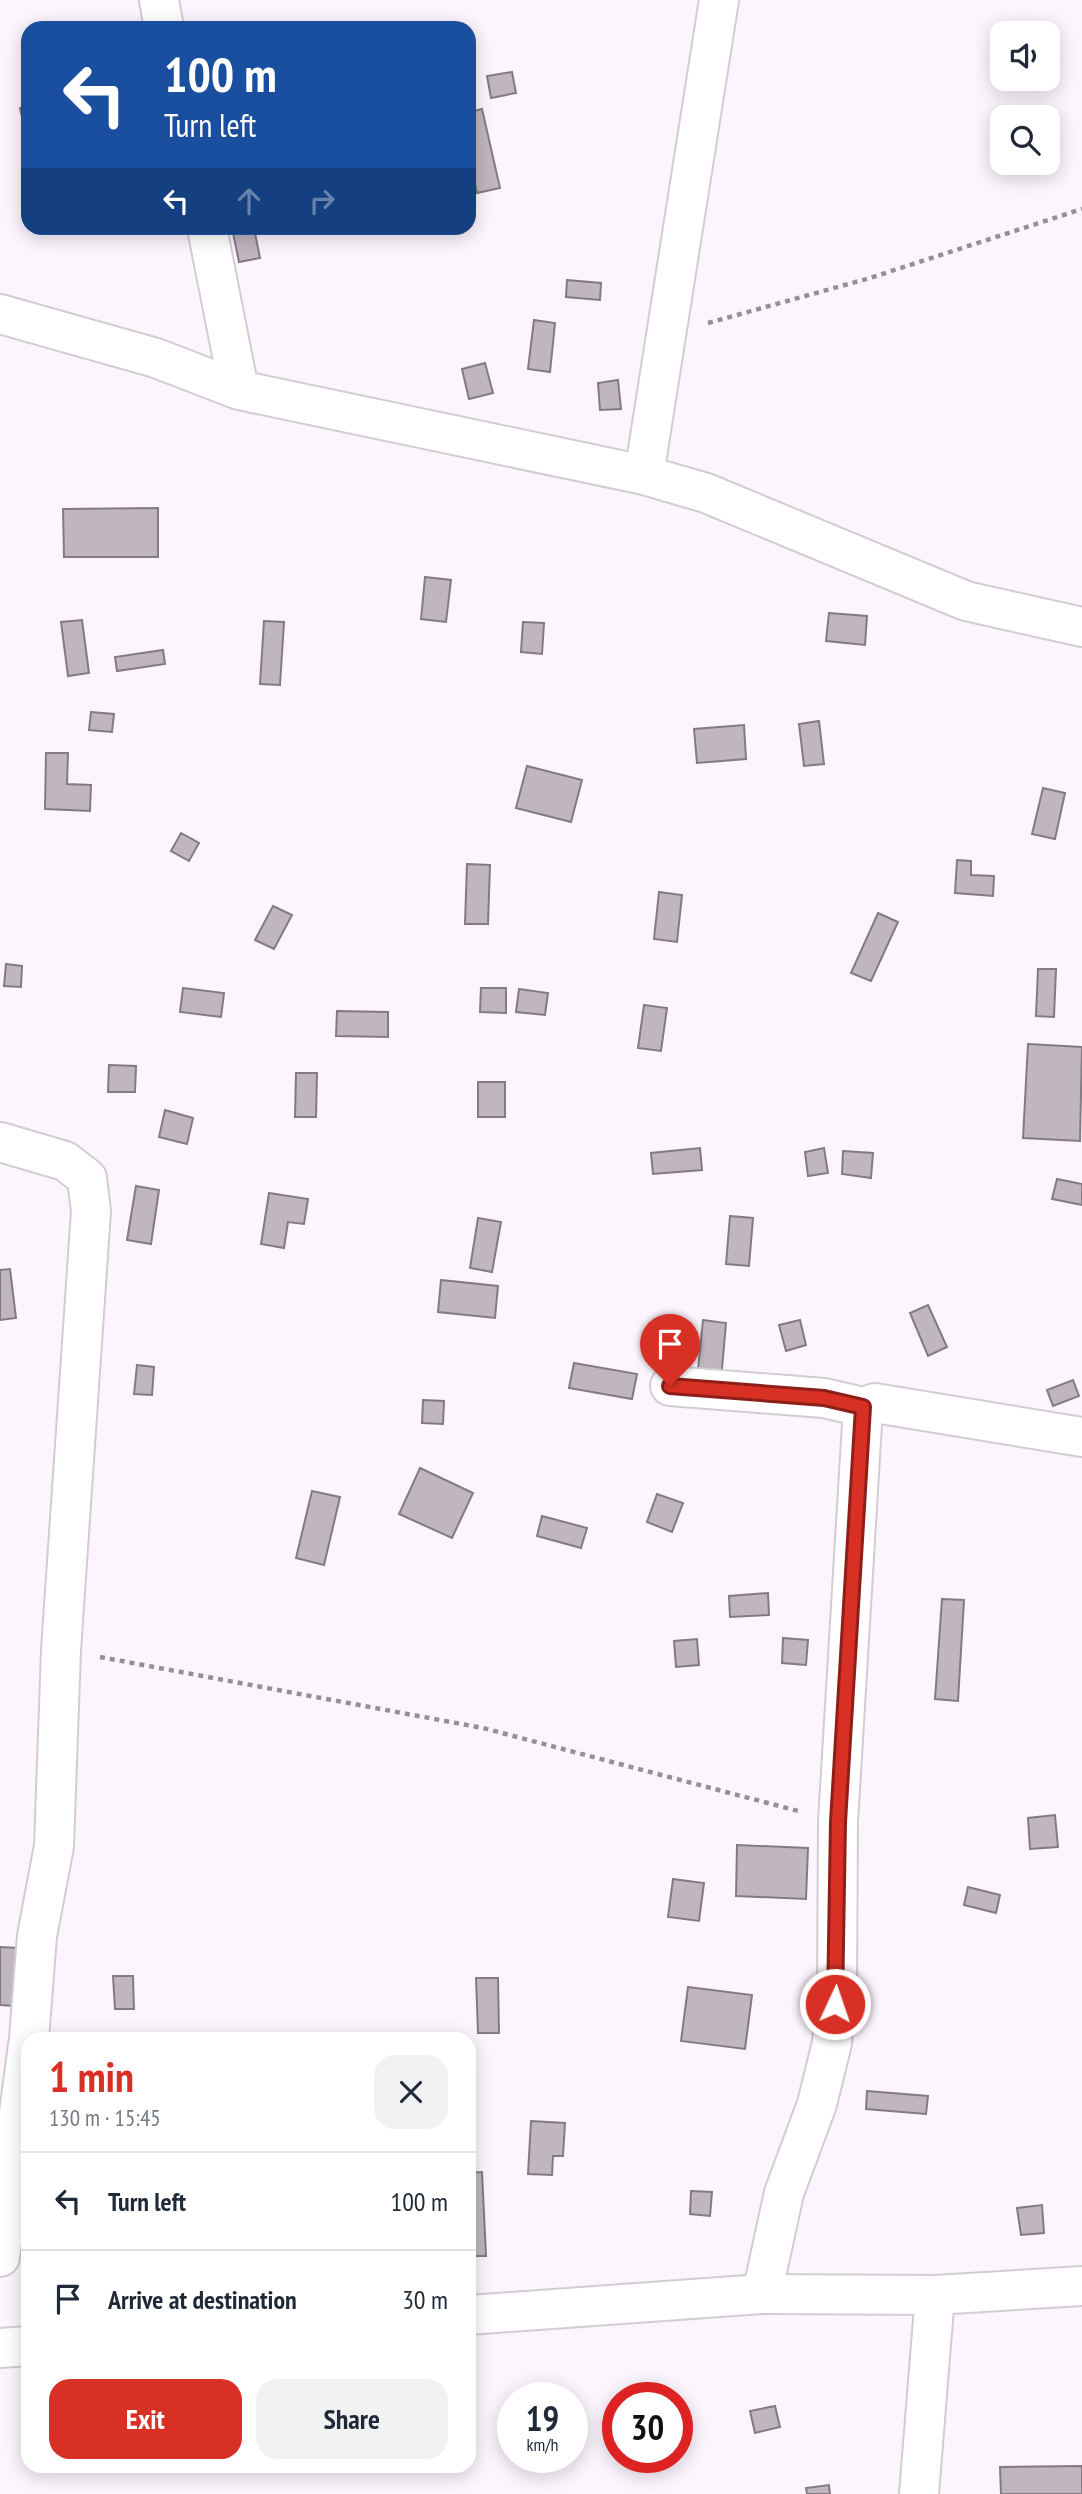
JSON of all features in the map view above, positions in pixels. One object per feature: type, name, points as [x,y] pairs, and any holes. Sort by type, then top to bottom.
[{"type":"street","points":[[159,0],[163,21]]},
{"type":"street","points":[[644,475],[719,0]]},
{"type":"street","points":[[208,235],[239,390]]},
{"type":"street","points":[[0,314],[156,358],[239,390],[644,475],[706,493],[966,601],[1082,627]]},
{"type":"street","points":[[0,1142],[65,1161],[87,1178],[91,1211],[61,1650],[54,1846],[37,1936],[30,2032]]},
{"type":"street","points":[[670,1386],[824,1398],[863,1407],[875,1403],[1082,1437]]},
{"type":"street","points":[[762,2294],[784,2193],[817,2104],[832,2043],[837,1984],[838,1822],[863,1407]]},
{"type":"street","points":[[0,2257],[21,2098]]},
{"type":"street","points":[[476,2314],[762,2294],[935,2295],[1082,2286]]},
{"type":"street","points":[[919,2494],[935,2295]]},
{"type":"street","points":[[0,2348],[21,2346]]},
{"type":"path","points":[[667,332],[870,278],[1082,209]]},
{"type":"path","points":[[61,1650],[483,1728],[838,1822]]},
{"type":"building","points":[[512,72],[516,93],[491,98],[487,76]]},
{"type":"building","points":[[482,109],[500,188],[477,193],[476,189],[476,110]]},
{"type":"building","points":[[233,235],[255,235],[260,258],[239,262]]},
{"type":"building","points":[[567,280],[601,283],[600,300],[566,297]]},
{"type":"building","points":[[534,320],[555,323],[550,372],[528,369]]},
{"type":"building","points":[[485,363],[493,393],[469,399],[462,369]]},
{"type":"building","points":[[618,380],[621,409],[600,410],[598,383]]},
{"type":"building","points":[[158,508],[158,557],[64,557],[63,509]]},
{"type":"building","points":[[425,577],[451,580],[446,622],[421,619]]},
{"type":"building","points":[[829,613],[867,616],[865,645],[826,641]]},
{"type":"building","points":[[82,620],[89,673],[68,676],[61,622]]},
{"type":"building","points":[[264,621],[284,622],[280,685],[260,684]]},
{"type":"building","points":[[523,622],[544,623],[542,654],[521,652]]},
{"type":"building","points":[[163,650],[165,664],[117,671],[115,657]]},
{"type":"building","points":[[91,712],[114,714],[112,732],[89,730]]},
{"type":"building","points":[[819,721],[824,764],[804,766],[799,724]]},
{"type":"building","points":[[744,725],[746,759],[697,763],[694,729]]},
{"type":"building","points":[[46,753],[68,753],[67,784],[91,785],[90,811],[45,809]]},
{"type":"building","points":[[527,766],[582,780],[571,822],[516,808]]},
{"type":"building","points":[[1043,788],[1065,793],[1055,839],[1032,834]]},
{"type":"building","points":[[181,833],[199,843],[189,861],[171,851]]},
{"type":"building","points":[[957,860],[971,861],[971,875],[994,876],[993,896],[955,893]]},
{"type":"building","points":[[467,864],[490,865],[488,924],[465,924]]},
{"type":"building","points":[[659,892],[682,895],[677,942],[654,939]]},
{"type":"building","points":[[273,906],[292,915],[274,949],[255,940]]},
{"type":"building","points":[[878,913],[898,922],[871,981],[851,973]]},
{"type":"building","points":[[6,964],[22,966],[21,987],[4,986]]},
{"type":"building","points":[[1038,969],[1056,969],[1054,1017],[1036,1016]]},
{"type":"building","points":[[183,988],[224,993],[221,1017],[180,1012]]},
{"type":"building","points":[[481,988],[506,988],[506,1013],[480,1012]]},
{"type":"building","points":[[519,989],[548,993],[545,1015],[516,1012]]},
{"type":"building","points":[[644,1005],[667,1008],[661,1051],[638,1048]]},
{"type":"building","points":[[337,1011],[388,1012],[388,1037],[336,1036]]},
{"type":"building","points":[[1028,1044],[1082,1047],[1080,1141],[1023,1138]]},
{"type":"building","points":[[109,1065],[136,1066],[135,1092],[108,1092]]},
{"type":"building","points":[[296,1073],[317,1073],[316,1117],[295,1117]]},
{"type":"building","points":[[478,1082],[505,1082],[505,1117],[478,1117]]},
{"type":"building","points":[[165,1110],[193,1118],[187,1144],[159,1137]]},
{"type":"building","points":[[700,1148],[702,1170],[653,1174],[651,1153]]},
{"type":"building","points":[[824,1148],[828,1173],[808,1176],[805,1152]]},
{"type":"building","points":[[843,1151],[873,1153],[871,1178],[842,1174]]},
{"type":"building","points":[[1057,1179],[1082,1184],[1082,1205],[1052,1199]]},
{"type":"building","points":[[136,1186],[159,1190],[151,1244],[127,1240]]},
{"type":"building","points":[[269,1193],[308,1199],[304,1224],[288,1222],[284,1248],[261,1244]]},
{"type":"building","points":[[730,1216],[753,1218],[749,1266],[726,1264]]},
{"type":"building","points":[[478,1218],[501,1222],[492,1272],[470,1268]]},
{"type":"building","points":[[10,1269],[16,1318],[0,1320],[0,1270]]},
{"type":"building","points":[[441,1280],[498,1286],[495,1318],[438,1312]]},
{"type":"building","points":[[928,1305],[947,1347],[928,1356],[910,1313]]},
{"type":"building","points":[[703,1320],[726,1323],[721,1380],[697,1379]]},
{"type":"building","points":[[800,1320],[806,1345],[786,1351],[779,1325]]},
{"type":"building","points":[[574,1363],[637,1374],[632,1399],[569,1388]]},
{"type":"building","points":[[137,1365],[154,1367],[152,1395],[134,1394]]},
{"type":"building","points":[[1073,1380],[1079,1396],[1053,1406],[1047,1390]]},
{"type":"building","points":[[423,1400],[444,1401],[443,1424],[422,1423]]},
{"type":"building","points":[[420,1468],[473,1493],[452,1538],[399,1514]]},
{"type":"building","points":[[312,1491],[340,1497],[324,1565],[296,1558]]},
{"type":"building","points":[[657,1494],[683,1503],[672,1532],[647,1522]]},
{"type":"building","points":[[542,1516],[587,1528],[581,1548],[537,1536]]},
{"type":"building","points":[[768,1593],[769,1615],[730,1617],[729,1596]]},
{"type":"building","points":[[942,1599],[964,1600],[958,1701],[935,1699]]},
{"type":"building","points":[[783,1638],[808,1640],[806,1665],[782,1663]]},
{"type":"building","points":[[697,1639],[699,1665],[676,1667],[674,1641]]},
{"type":"building","points":[[1055,1815],[1058,1847],[1030,1849],[1028,1818]]},
{"type":"building","points":[[737,1845],[808,1848],[806,1899],[736,1896]]},
{"type":"building","points":[[673,1879],[704,1883],[699,1921],[668,1917]]},
{"type":"building","points":[[968,1887],[1000,1895],[996,1913],[964,1905]]},
{"type":"building","points":[[0,1947],[18,1948],[13,2006],[0,2005]]},
{"type":"building","points":[[113,1976],[133,1976],[134,2009],[115,2009]]},
{"type":"building","points":[[476,1978],[498,1978],[499,2033],[478,2033]]},
{"type":"building","points":[[688,1987],[752,1995],[745,2049],[681,2041]]},
{"type":"building","points":[[867,2091],[928,2096],[926,2114],[866,2109]]},
{"type":"building","points":[[531,2121],[565,2123],[563,2156],[553,2156],[552,2175],[528,2174]]},
{"type":"building","points":[[476,2172],[482,2172],[486,2256],[476,2256]]},
{"type":"building","points":[[691,2191],[712,2192],[710,2216],[690,2214]]},
{"type":"building","points":[[1042,2205],[1044,2233],[1021,2235],[1017,2208]]},
{"type":"building","points":[[775,2406],[780,2427],[755,2433],[750,2411]]},
{"type":"building","points":[[1082,2466],[1082,2494],[1001,2494],[1000,2467]]},
{"type":"building","points":[[829,2485],[830,2494],[807,2494],[806,2488]]},
{"type":"route","points":[[670,1386],[824,1398],[863,1407],[838,1822],[835,2004]]}]
